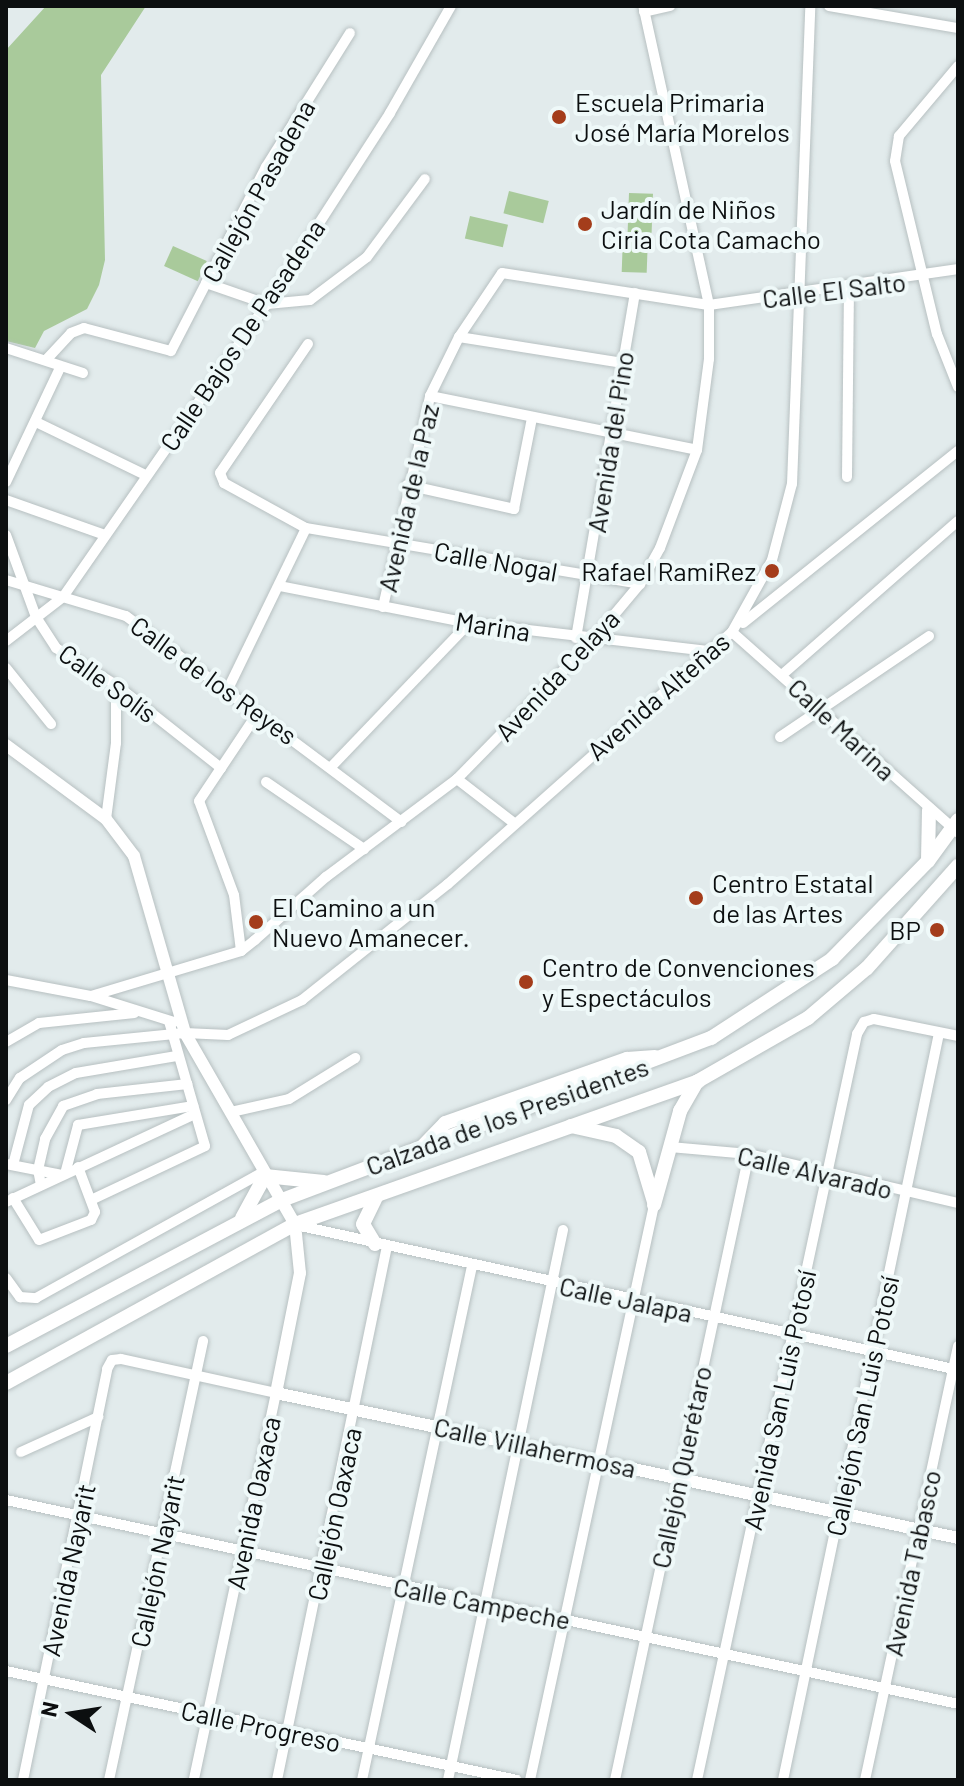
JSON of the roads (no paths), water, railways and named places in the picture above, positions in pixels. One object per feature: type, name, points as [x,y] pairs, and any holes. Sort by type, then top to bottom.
[{"type":"highway","points":[[928,861],[929,810]]},
{"type":"highway","name":"Calzada de los Presidentes","points":[[6,1346],[282,1200],[671,1056],[755,1013],[832,959],[928,861],[956,827]]},
{"type":"highway","name":"Calzada de los Presidentes","points":[[6,1383],[295,1224],[698,1081],[808,1018],[867,968],[955,872]]},
{"type":"highway","points":[[654,1205],[685,1096],[698,1081]]},
{"type":"highway","points":[[571,1126],[616,1136],[639,1152],[654,1205]]},
{"type":"highway","points":[[239,1221],[264,1174],[327,1183]]},
{"type":"highway","points":[[376,1197],[363,1224],[381,1245]]},
{"type":"main road","points":[[6,745],[106,819],[134,856],[170,972],[178,1026],[295,1224]]},
{"type":"main road","name":"Avenida Oaxaca","points":[[276,1393],[301,1262],[295,1224]]},
{"type":"main road","name":"Calle Villahermosa","points":[[276,1393],[958,1538]]},
{"type":"street","name":"Calle Bajos De Pasadena","points":[[6,641],[63,597],[145,475],[267,304],[390,113],[451,6]]},
{"type":"street","points":[[643,9],[670,6]]},
{"type":"street","name":"Avenida Alteñas","points":[[178,1026],[228,1035],[302,1000],[448,884],[732,632],[766,572],[786,519],[802,295],[810,6]]},
{"type":"street","points":[[829,6],[958,28]]},
{"type":"street","name":"Avenida Celaya","points":[[91,996],[241,951],[364,849],[457,779],[593,640],[640,584],[673,520],[697,450],[709,359],[709,305],[643,9]]},
{"type":"street","name":"Callejón Pasadena","points":[[46,360],[71,333],[84,328],[171,351],[266,167],[350,33]]},
{"type":"street","points":[[958,66],[905,127],[896,147],[898,183],[923,278],[958,387]]},
{"type":"street","points":[[206,283],[267,304],[295,305],[325,292],[391,230],[425,179]]},
{"type":"street","name":"Calle El Salto","points":[[709,305],[849,289],[923,278],[958,269]]},
{"type":"street","name":"Avenida de la Paz","points":[[383,607],[407,485],[430,396],[459,337],[492,283],[510,272],[635,293]]},
{"type":"street","points":[[847,477],[849,289]]},
{"type":"street","points":[[635,293],[709,305]]},
{"type":"street","name":"Avenida del Pino","points":[[576,638],[635,293]]},
{"type":"street","points":[[459,337],[623,363]]},
{"type":"street","name":"Calle Nogal","points":[[308,344],[220,473],[224,483],[306,528],[640,584]]},
{"type":"street","points":[[6,348],[83,373]]},
{"type":"street","points":[[6,482],[60,368]]},
{"type":"street","points":[[430,396],[697,450]]},
{"type":"street","points":[[407,485],[514,509],[532,418]]},
{"type":"street","points":[[36,422],[145,475]]},
{"type":"street","points":[[732,632],[958,451]]},
{"type":"street","points":[[6,500],[105,535]]},
{"type":"street","points":[[783,674],[958,521]]},
{"type":"street","points":[[226,693],[306,528]]},
{"type":"street","name":"Calle Solís","points":[[6,535],[21,583],[36,617],[67,658],[116,685],[221,768]]},
{"type":"street","name":"Calle de los Reyes","points":[[6,580],[126,616],[226,693],[332,766],[401,822]]},
{"type":"street","name":"Marina","points":[[280,586],[469,623],[707,651]]},
{"type":"street","points":[[332,766],[469,623]]},
{"type":"street","name":"Calle Marina","points":[[732,632],[783,674],[929,810],[956,827]]},
{"type":"street","points":[[780,737],[929,636]]},
{"type":"street","points":[[6,668],[51,724]]},
{"type":"street","points":[[106,819],[116,743],[116,685]]},
{"type":"street","points":[[241,951],[234,895],[199,801],[257,714]]},
{"type":"street","points":[[457,779],[514,823]]},
{"type":"street","points":[[266,782],[364,849]]},
{"type":"street","points":[[6,980],[91,996],[178,1026],[170,1034],[62,1050],[20,1078],[6,1100]]},
{"type":"street","points":[[6,1042],[39,1023],[140,1013]]},
{"type":"street","name":"Avenida San Luis Potosí","points":[[697,1780],[827,1174],[864,1022],[939,1033]]},
{"type":"street","points":[[939,1033],[958,1036]]},
{"type":"street","name":"Callejón San Luis Potosí","points":[[783,1780],[939,1033]]},
{"type":"street","points":[[91,1200],[206,1142],[170,1034]]},
{"type":"street","points":[[63,1174],[10,1164],[29,1105],[48,1087],[76,1073],[177,1056]]},
{"type":"street","points":[[231,1112],[289,1099],[355,1058]]},
{"type":"street","points":[[41,1185],[38,1170],[54,1115],[71,1101],[187,1084]]},
{"type":"street","points":[[78,1167],[95,1215],[41,1240],[10,1200],[194,1110]]},
{"type":"street","points":[[63,1174],[78,1125],[194,1110]]},
{"type":"street","name":"Calle Alvarado","points":[[670,1147],[749,1154],[958,1203]]},
{"type":"street","name":"Callejón Querétaro","points":[[615,1780],[749,1154]]},
{"type":"street","points":[[6,1278],[20,1297],[36,1298],[264,1174]]},
{"type":"street","points":[[530,1780],[654,1205]]},
{"type":"street","name":"Calle Jalapa","points":[[295,1224],[551,1284],[956,1369]]},
{"type":"street","points":[[448,1780],[563,1230]]},
{"type":"street","name":"Callejón Oaxaca","points":[[277,1780],[357,1410],[381,1245]]},
{"type":"street","points":[[362,1780],[472,1266]]},
{"type":"street","name":"Callejón Nayarit","points":[[109,1780],[203,1341]]},
{"type":"street","name":"Avenida Tabasco","points":[[865,1780],[956,1369],[958,1346]]},
{"type":"street","name":"Calle Villahermosa","points":[[112,1360],[276,1393]]},
{"type":"street","name":"Avenida Nayarit","points":[[23,1780],[112,1360]]},
{"type":"street","name":"Avenida Oaxaca","points":[[194,1780],[276,1393]]},
{"type":"street","points":[[21,1452],[98,1417]]},
{"type":"street","name":"Calle Campeche","points":[[6,1500],[162,1537],[958,1704]]},
{"type":"street","name":"Calle Progreso","points":[[6,1671],[517,1780]]},
{"type":"place","name":"Escuela Primaria José María Morelos","points":[[559,117]]},
{"type":"place","name":"Jardín de Niños Ciria Cota Camacho","points":[[585,224]]},
{"type":"place","name":"Rafael RamiRez","points":[[772,571]]},
{"type":"place","name":"Centro Estatal de las Artes","points":[[696,898]]},
{"type":"place","name":"El Camino a un Nuevo Amanecer.","points":[[256,922]]},
{"type":"place","name":"BP","points":[[937,930]]},
{"type":"place","name":"Centro de Convenciones y Espectáculos","points":[[526,982]]}]
